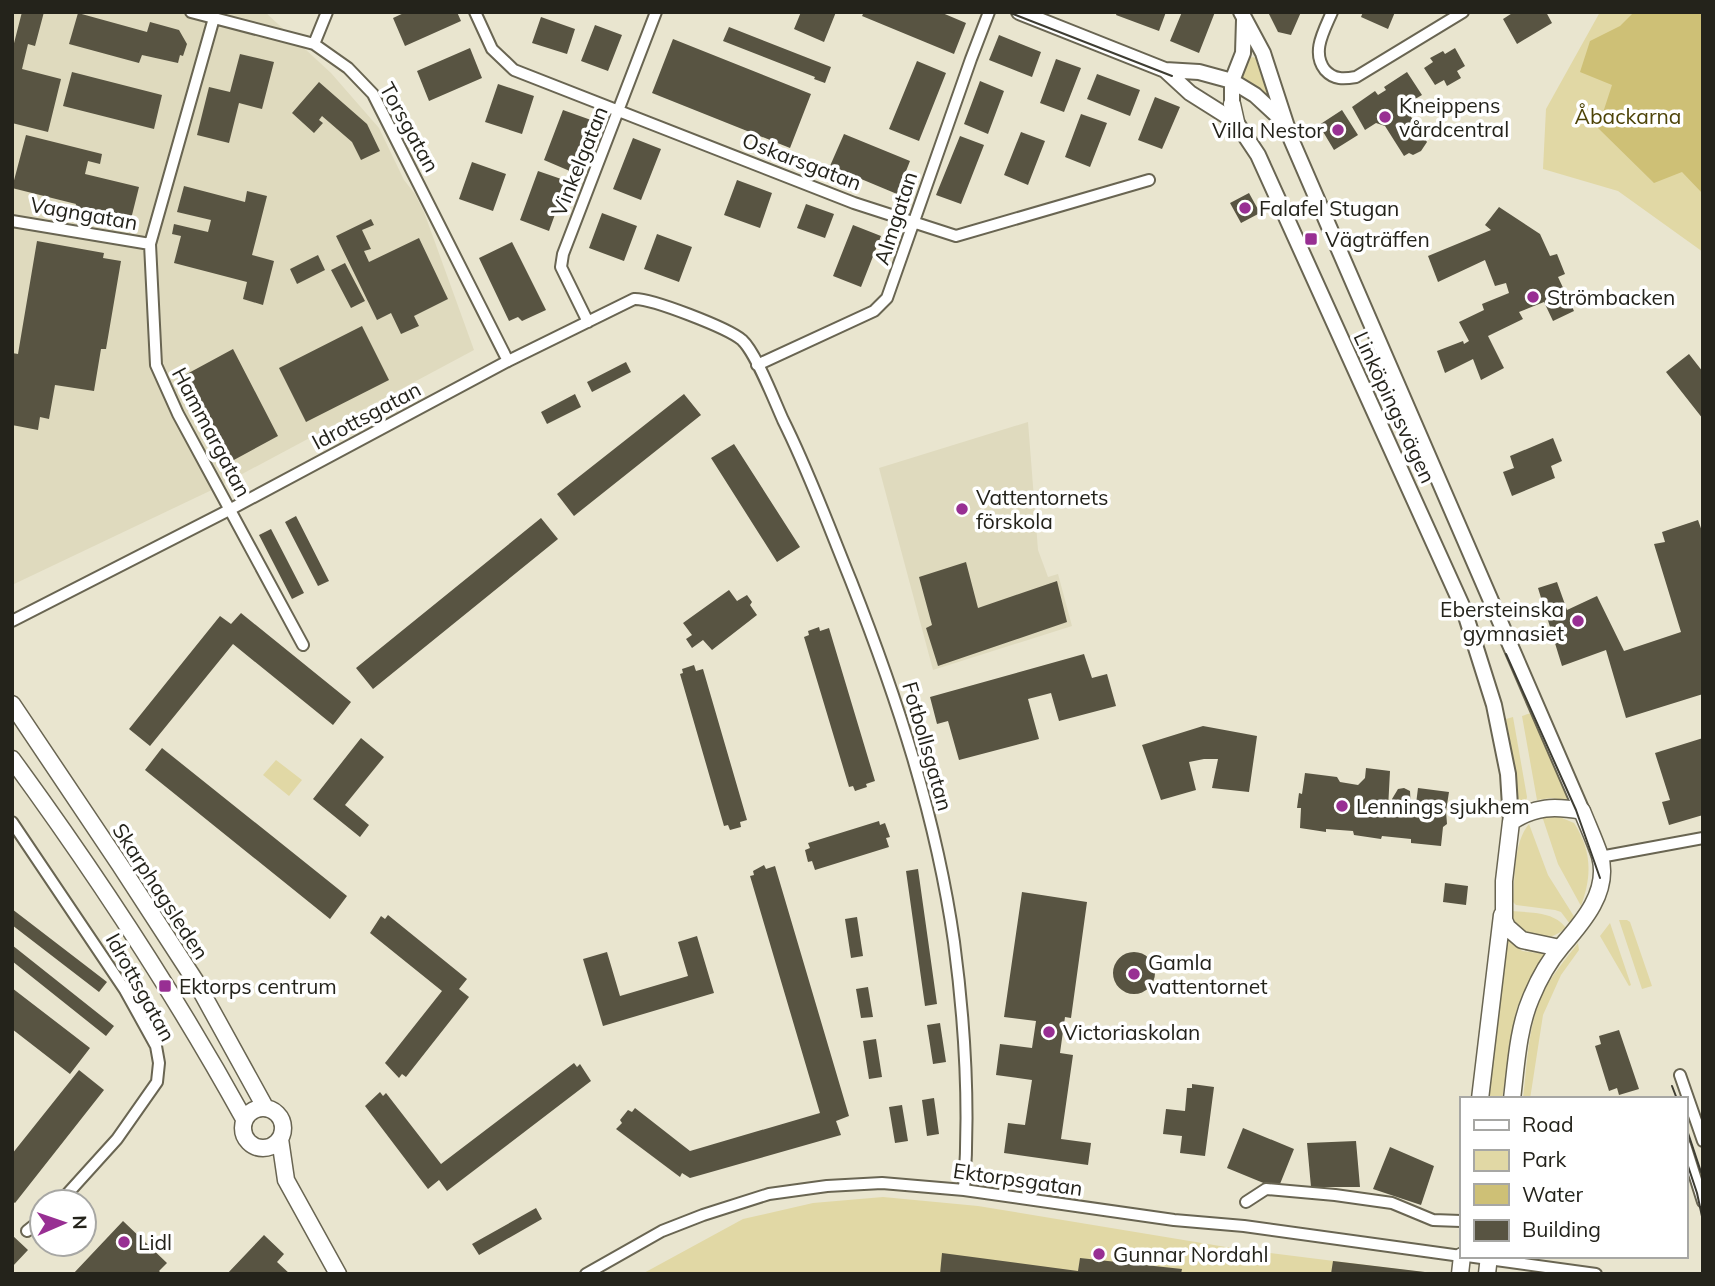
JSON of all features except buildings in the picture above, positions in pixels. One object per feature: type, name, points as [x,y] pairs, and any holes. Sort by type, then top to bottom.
[{"type":"main road","name":"Linköpingsvägen","points":[[1231,104],[1236,122]]},
{"type":"main road","name":"Skarphagsleden","points":[[12,704],[196,982],[265,1107]]},
{"type":"main road","points":[[12,759],[97,880],[165,986],[244,1119],[245,1138],[255,1147],[261,1148],[272,1146],[281,1139]]},
{"type":"main road","points":[[1480,1097],[1511,822],[1522,814],[1543,807],[1582,811],[1600,857],[1597,893],[1590,912],[1560,948],[1530,1000],[1512,1097]]},
{"type":"main road","points":[[1503,906],[1507,927],[1522,940],[1560,948]]},
{"type":"main road","points":[[244,1119],[254,1110],[265,1107],[275,1111],[281,1118],[284,1125],[281,1139],[286,1180]]},
{"type":"main road","points":[[261,1148],[286,1180],[338,1274]]},
{"type":"street","name":"Torsgatan","points":[[191,12],[314,44],[348,68],[373,94],[508,361]]},
{"type":"street","points":[[314,44],[327,12]]},
{"type":"street","name":"Oskarsgatan","points":[[475,12],[492,49],[514,70],[854,203],[956,236],[1149,180]]},
{"type":"street","name":"Vinkelgatan","points":[[587,322],[561,267],[563,254],[656,12]]},
{"type":"street","name":"Almgatan","points":[[757,365],[851,322],[882,304],[891,291],[913,222],[989,12]]},
{"type":"street","points":[[1019,12],[1165,70],[1199,72],[1232,82],[1255,95],[1285,124]]},
{"type":"street","points":[[1332,12],[1319,46],[1320,61],[1328,74],[1342,80],[1356,77],[1463,12]]},
{"type":"street","name":"Linköpingsvägen","points":[[1231,104],[1232,82],[1243,53],[1243,16]]},
{"type":"street","name":"Linköpingsvägen","points":[[1243,16],[1267,63],[1285,124],[1582,811]]},
{"type":"street","name":"Hammargatan","points":[[214,18],[150,244],[156,365],[178,414],[303,645]]},
{"type":"street","points":[[1165,70],[1190,93],[1236,122]]},
{"type":"street","name":"Linköpingsvägen","points":[[1236,122],[1258,155],[1464,610],[1494,705],[1508,774],[1511,822]]},
{"type":"street","name":"Vagngatan","points":[[12,220],[150,244]]},
{"type":"street","name":"Idrottsgatan","points":[[12,621],[231,509],[508,361],[634,299],[650,300],[743,341]]},
{"type":"street","name":"Fotbollsgatan","points":[[743,341],[757,365],[818,497],[893,693],[922,785],[954,942],[963,1027],[968,1109],[964,1190]]},
{"type":"street","name":"Idrottsgatan","points":[[12,822],[125,990],[156,1046],[159,1063],[157,1082],[117,1139],[73,1188]]},
{"type":"street","points":[[1600,857],[1703,838]]},
{"type":"street","points":[[1680,1075],[1703,1141]]},
{"type":"street","points":[[1687,1150],[1703,1202]]},
{"type":"street","name":"Ektorpsgatan","points":[[586,1274],[662,1231],[769,1194],[827,1186],[882,1183],[964,1190],[1174,1220],[1460,1255]]},
{"type":"street","points":[[1246,1202],[1266,1189],[1335,1195],[1392,1203],[1433,1220],[1460,1221]]},
{"type":"street","name":"Ektorpsgatan","points":[[1471,1258],[1488,1263],[1596,1274]]},
{"type":"shaded area","points":[[12,12],[265,12],[331,73],[379,128],[404,180],[424,212],[474,350],[216,488],[12,585]]},
{"type":"shaded area","name":"Vattentornets förskola","points":[[1028,422],[1038,550],[1048,577],[1058,574],[1072,626],[933,670],[879,468]]},
{"type":"green space","name":"Åbackarna","points":[[1600,12],[1703,12],[1703,252],[1618,191],[1543,169],[1546,109]]},
{"type":"green space","points":[[1248,58],[1258,58],[1269,89],[1266,96],[1240,79]]},
{"type":"green space","points":[[1531,713],[1568,799],[1566,800],[1537,800],[1522,716]]},
{"type":"green space","points":[[1513,717],[1527,797],[1525,805],[1522,806],[1517,802],[1515,768],[1506,719]]},
{"type":"green space","points":[[276,760],[302,780],[289,796],[263,775]]},
{"type":"green space","points":[[1555,815],[1574,823],[1587,854],[1587,884],[1581,906],[1558,864],[1542,816]]},
{"type":"green space","points":[[1529,824],[1548,875],[1575,918],[1570,924],[1561,912],[1516,905],[1513,902],[1517,851]]},
{"type":"green space","points":[[1511,911],[1555,918],[1566,928],[1549,937],[1533,937],[1519,928]]},
{"type":"green space","points":[[1619,920],[1630,922],[1652,986],[1642,989]]},
{"type":"green space","points":[[1610,923],[1631,985],[1629,986],[1600,936]]},
{"type":"green space","points":[[1508,940],[1522,951],[1546,954],[1528,983],[1517,1008],[1502,1097],[1486,1097]]},
{"type":"green space","points":[[1578,943],[1579,950],[1561,975],[1543,1015],[1530,1097],[1523,1097],[1533,1021],[1541,997]]},
{"type":"green space","points":[[883,1197],[978,1206],[1238,1249],[1438,1274],[642,1274],[743,1219],[813,1203]]},
{"type":"water","points":[[1634,12],[1703,12],[1703,194],[1682,172],[1654,183],[1598,128],[1612,85],[1580,72],[1590,41],[1620,26]]},
{"type":"tram line","points":[[1008,12],[1172,76]]},
{"type":"tram line","points":[[1506,654],[1576,810],[1600,878]]},
{"type":"tram line","points":[[1672,1086],[1676,1097]]},
{"type":"tram line","points":[[1687,1130],[1701,1172]]},
{"type":"tram line","points":[[1687,1163],[1703,1221]]},
{"type":"tram line","points":[[1702,1274],[1703,1266]]},
{"type":"place","name":"Kneippens vårdcentral","points":[[1385,117]]},
{"type":"place","name":"Villa Nestor","points":[[1338,130]]},
{"type":"place","name":"Falafel Stugan","points":[[1245,208]]},
{"type":"place","name":"Vägträffen","points":[[1311,239]]},
{"type":"place","name":"Strömbacken","points":[[1533,297]]},
{"type":"place","name":"Vattentornets förskola","points":[[962,509]]},
{"type":"place","name":"Ebersteinska gymnasiet","points":[[1578,621]]},
{"type":"place","name":"Lennings sjukhem","points":[[1342,806]]},
{"type":"place","name":"Gamla vattentornet","points":[[1134,974]]},
{"type":"place","name":"Ektorps centrum","points":[[165,986]]},
{"type":"place","name":"Victoriaskolan","points":[[1049,1032]]},
{"type":"place","name":"Lidl","points":[[124,1242]]},
{"type":"place","name":"Gunnar Nordahl","points":[[1099,1254]]}]
